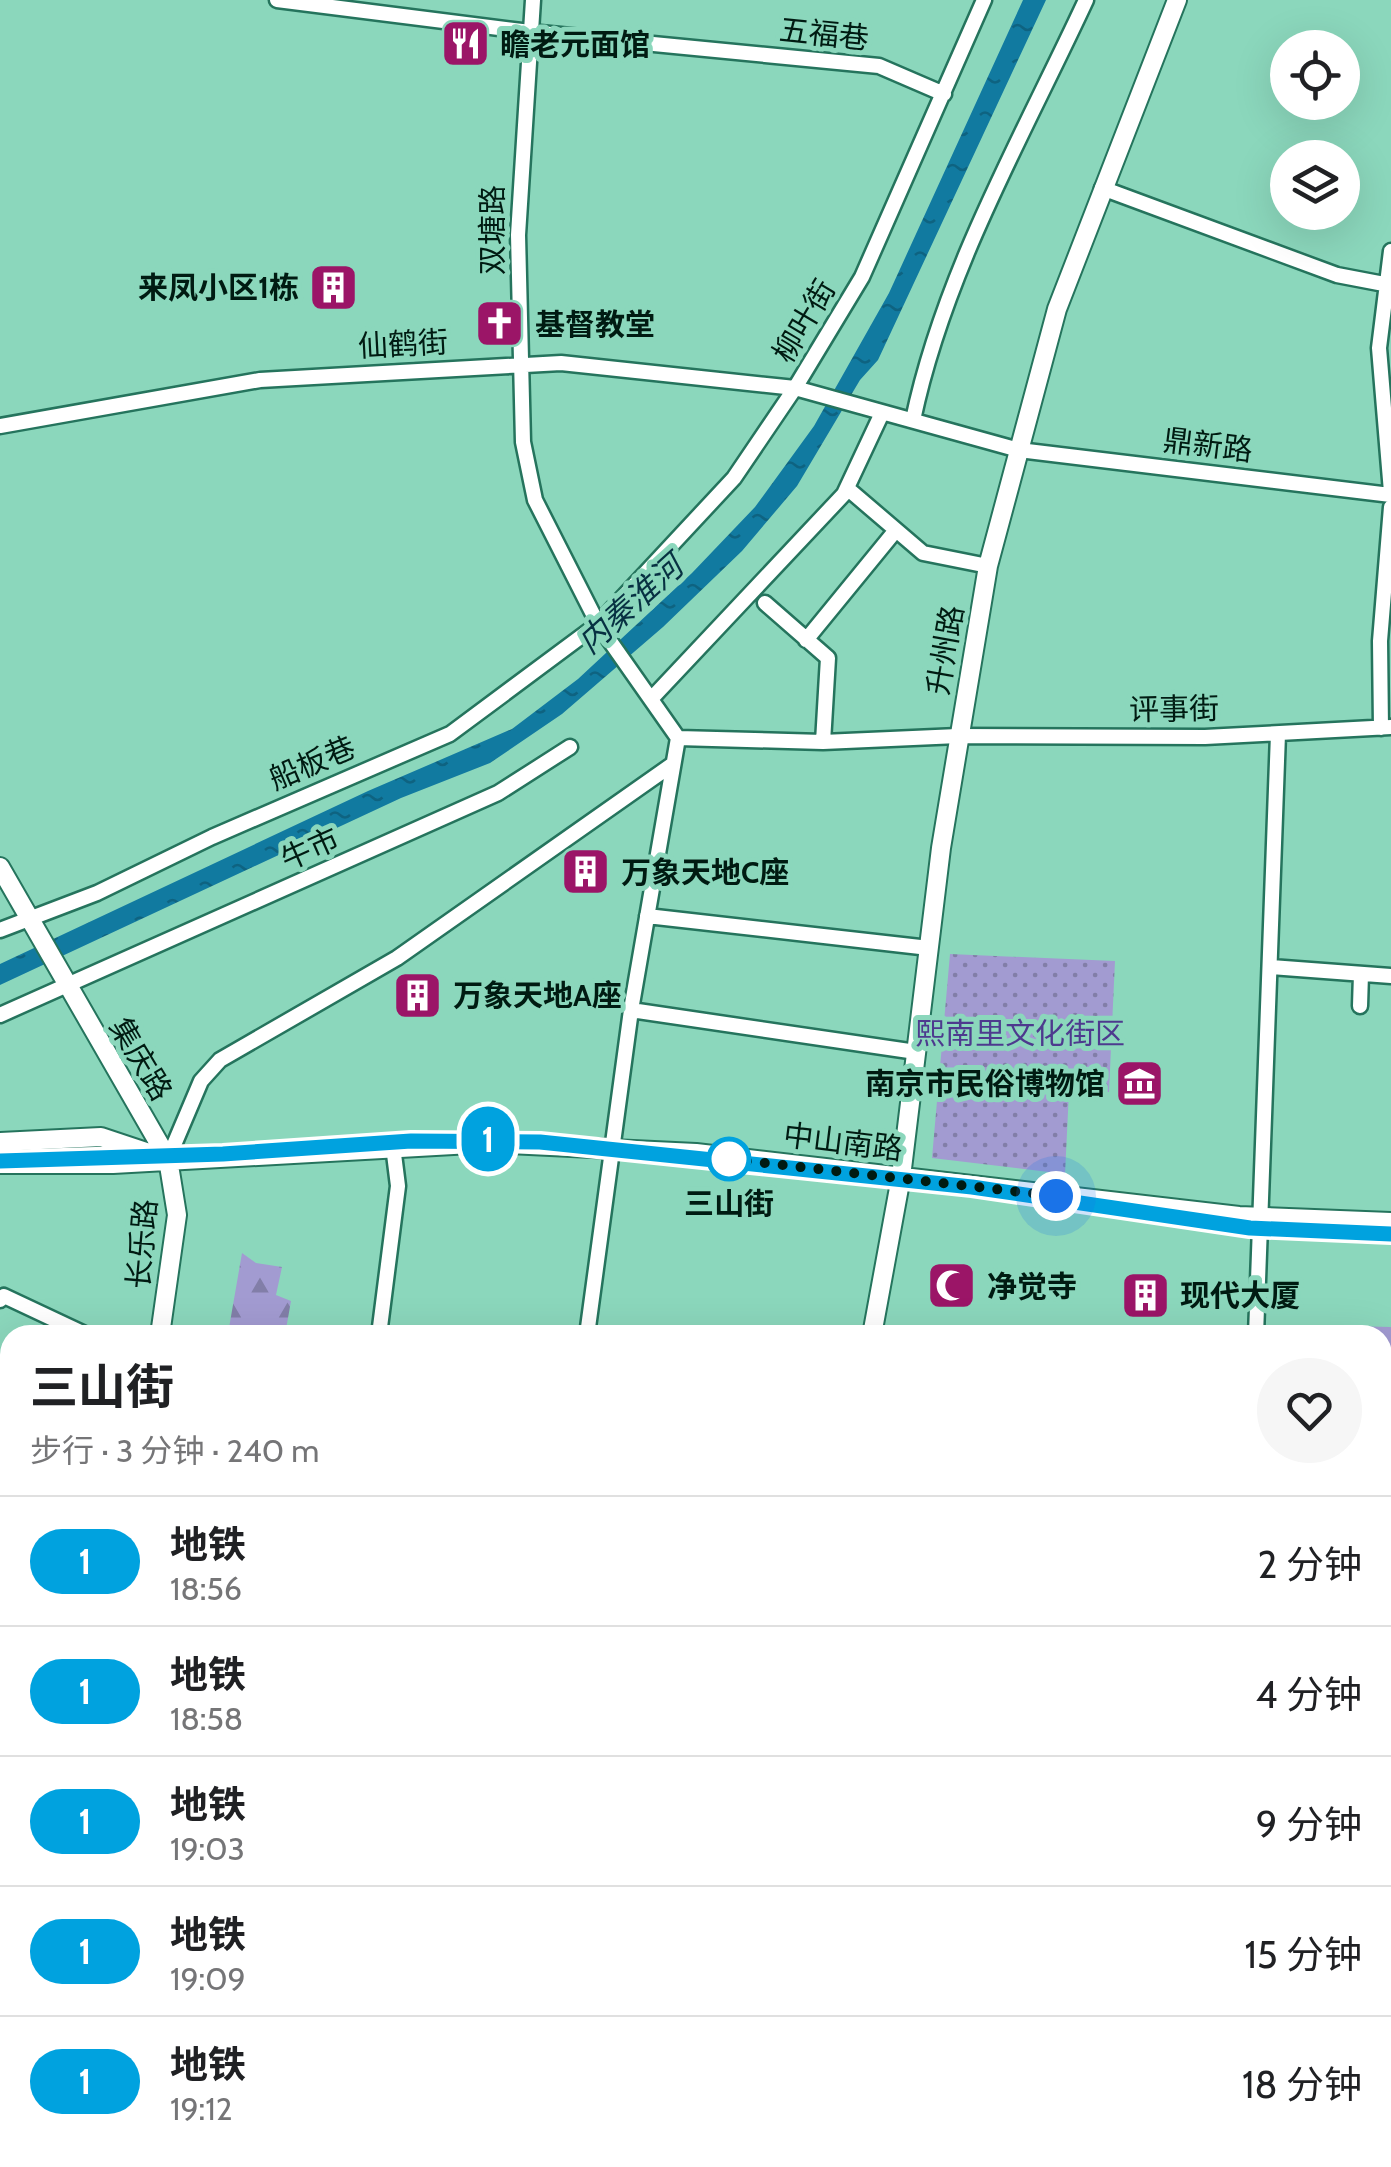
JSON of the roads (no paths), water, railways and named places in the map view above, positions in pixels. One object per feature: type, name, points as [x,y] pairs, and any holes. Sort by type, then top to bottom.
[{"type":"main road","name":"升州路","points":[[874,1325],[901,1177],[958,736],[988,566],[1057,309],[1177,0]]},
{"type":"main road","points":[[0,867],[33,928]]},
{"type":"main road","name":"集庆路","points":[[33,928],[168,1159]]},
{"type":"main road","name":"中山南路","points":[[0,1142],[100,1137],[168,1159]]},
{"type":"main road","name":"中山南路","points":[[0,1164],[113,1164],[489,1143],[696,1153],[1260,1217],[1391,1222]]},
{"type":"main road","name":"长乐路","points":[[161,1325],[177,1216],[168,1159]]},
{"type":"street","name":"五福巷","points":[[277,0],[530,32],[879,66],[944,94]]},
{"type":"street","name":"双塘路","points":[[534,0],[519,197],[523,442],[535,500],[599,624],[652,698]]},
{"type":"street","name":"柳叶街","points":[[599,624],[734,478],[795,388],[862,277],[984,0]]},
{"type":"street","points":[[913,420],[924,370],[970,250],[1086,0]]},
{"type":"street","points":[[1102,188],[1336,275],[1384,284]]},
{"type":"street","points":[[1391,251],[1384,284],[1380,348],[1391,494]]},
{"type":"street","name":"仙鹤街","points":[[0,426],[260,380],[561,363],[795,388],[882,413]]},
{"type":"street","points":[[588,1325],[631,1010],[678,738],[652,698],[847,488],[882,413],[1019,450]]},
{"type":"street","name":"鼎新路","points":[[1019,450],[1391,494]]},
{"type":"street","points":[[847,488],[924,554],[988,566]]},
{"type":"street","points":[[1386,728],[1380,641],[1391,507]]},
{"type":"street","points":[[806,640],[896,530]]},
{"type":"street","points":[[765,603],[828,658],[823,742]]},
{"type":"street","name":"船板巷","points":[[0,930],[33,928],[450,734],[599,624]]},
{"type":"street","name":"评事街","points":[[678,738],[823,742],[958,736],[1029,739],[1278,734],[1386,728]]},
{"type":"street","points":[[1256,1325],[1278,734]]},
{"type":"street","name":"牛市","points":[[0,1016],[498,793],[570,746]]},
{"type":"street","points":[[168,1159],[201,1082],[220,1060],[397,958],[673,764]]},
{"type":"street","points":[[647,916],[929,948]]},
{"type":"street","points":[[1271,967],[1391,976]]},
{"type":"street","points":[[1360,1006],[1361,974]]},
{"type":"street","points":[[631,1010],[916,1052]]},
{"type":"street","points":[[380,1325],[398,1186],[393,1146]]},
{"type":"street","points":[[0,1300],[4,1296],[66,1325]]},
{"type":"water","points":[[1023,0],[1046,0],[878,360],[860,380],[797,486],[742,551],[663,627],[562,714],[490,763],[401,798],[0,985],[0,964],[368,791],[512,729],[578,679],[692,573],[755,507],[814,426],[889,293]]},
{"type":"metro line","name":"1","points":[[0,1161],[223,1154],[482,1138],[570,1143],[972,1187],[1250,1228],[1391,1234]]},
{"type":"place","name":"瞻老元面馆","points":[[465,44]]},
{"type":"place","name":"来凤小区1栋","points":[[334,287]]},
{"type":"place","name":"基督教堂","points":[[500,324]]},
{"type":"place","name":"万象天地C座","points":[[586,872]]},
{"type":"place","name":"万象天地A座","points":[[418,995]]},
{"type":"place","name":"南京市民俗博物馆","points":[[1140,1083]]},
{"type":"place","name":"三山街","points":[[729,1159]]},
{"type":"place","name":"净觉寺","points":[[952,1286]]},
{"type":"place","name":"现代大厦","points":[[1145,1295]]},
{"type":"water label","name":"内秦淮河","points":[[630,604]]},
{"type":"park label","name":"熙南里文化街区","points":[[1020,1033]]}]
